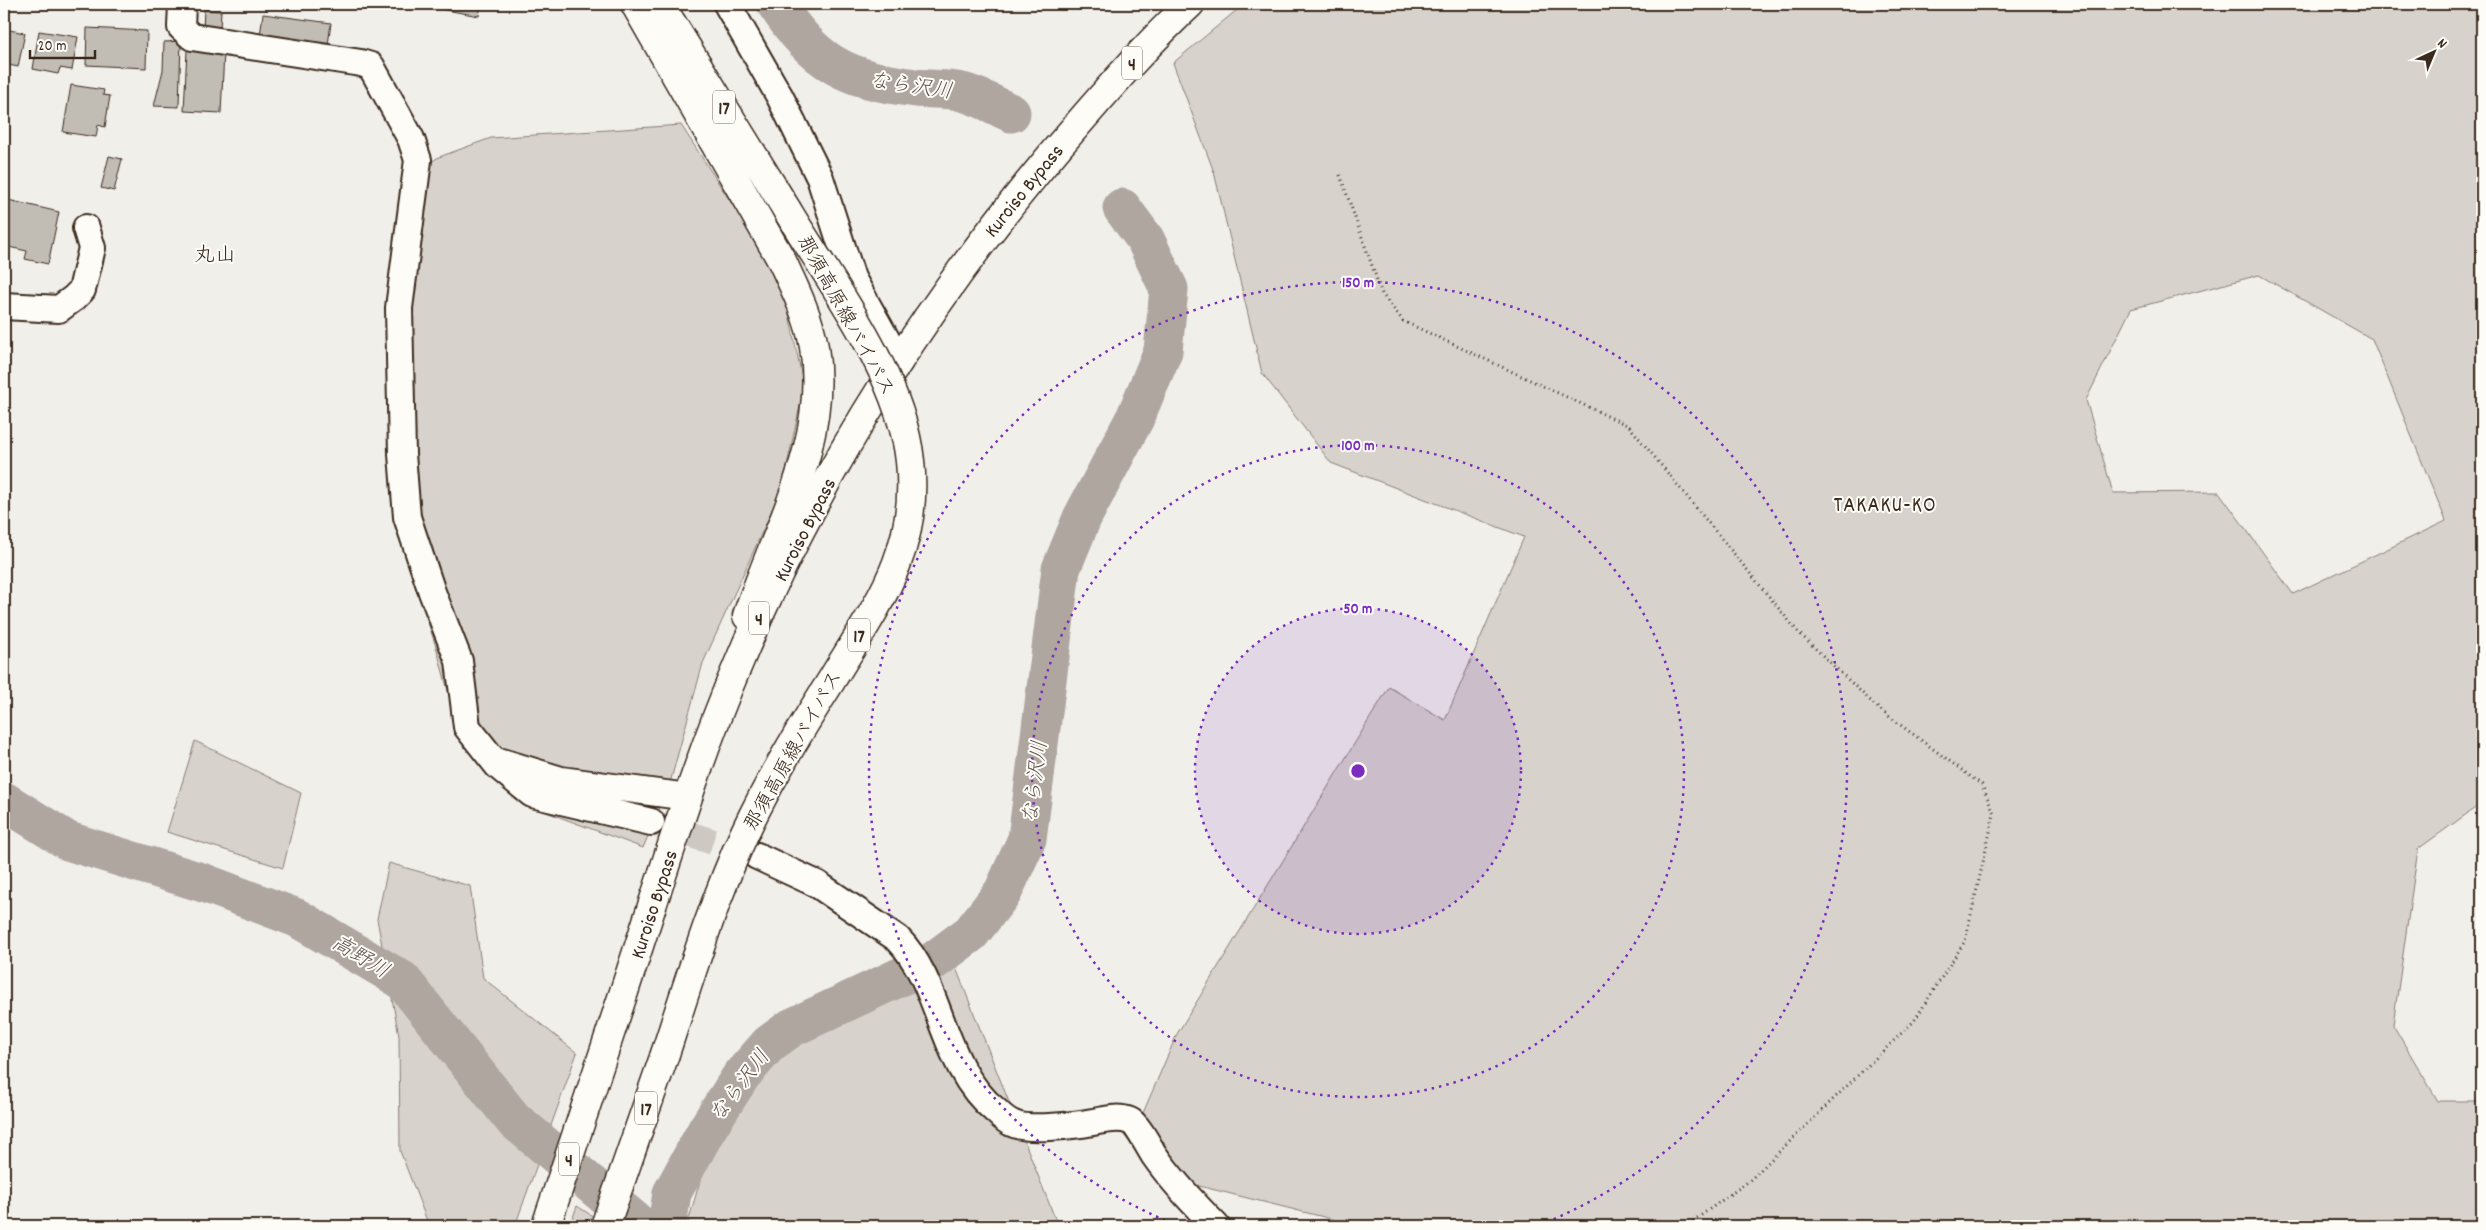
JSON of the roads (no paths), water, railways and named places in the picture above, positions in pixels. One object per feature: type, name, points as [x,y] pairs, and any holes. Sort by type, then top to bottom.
[{"type":"main road","name":"那須高原線バイパス","points":[[635,4],[782,262],[802,304],[814,346],[817,381],[814,419],[801,473],[748,611],[710,737]]},
{"type":"main road","name":"那須高原線バイパス","points":[[605,1226],[705,932],[745,833],[795,739],[877,608],[895,572],[905,537],[910,499],[910,462],[905,430],[894,396],[854,320],[660,4]]},
{"type":"main road","name":"Kuroiso Bypass","points":[[546,1226],[688,797],[736,668],[798,537],[843,453],[899,362],[972,253],[1041,165],[1126,69],[1190,4]]},
{"type":"lane","points":[[182,4],[181,26],[192,38],[361,63],[370,66],[411,139],[418,160],[399,308],[402,454],[407,517],[432,592],[459,661],[467,727],[498,766],[532,794],[651,822]]},
{"type":"lane","points":[[727,4],[780,97],[820,178],[852,278],[899,362]]},
{"type":"lane","points":[[4,306],[59,309],[74,298],[82,290],[92,248],[86,228]]},
{"type":"lane","points":[[492,758],[521,769],[561,780],[688,797]]},
{"type":"lane","points":[[757,856],[817,884],[898,939],[909,951],[928,991],[948,1041],[970,1083],[995,1111],[1015,1125],[1043,1127],[1081,1124],[1118,1118],[1132,1122],[1184,1193],[1216,1226]]},
{"type":"waterway","name":"なら沢川","points":[[776,4],[804,41],[834,65],[851,73],[891,85],[962,92],[1011,113]]},
{"type":"waterway","name":"なら沢川","points":[[667,1226],[672,1193],[707,1129],[741,1076],[769,1044],[791,1028],[932,962],[971,933],[1003,892],[1027,839],[1061,569],[1082,518],[1135,418],[1163,351],[1169,289],[1145,239],[1122,208]]},
{"type":"waterway","name":"高野川","points":[[4,801],[68,841],[207,884],[297,918],[402,980],[513,1119],[641,1226]]},
{"type":"tunnel","points":[[651,822],[757,856]]},
{"type":"district","name":"丸山","points":[[215,254]]},
{"type":"district","name":"TAKAKU-KO","points":[[1885,503]]}]
